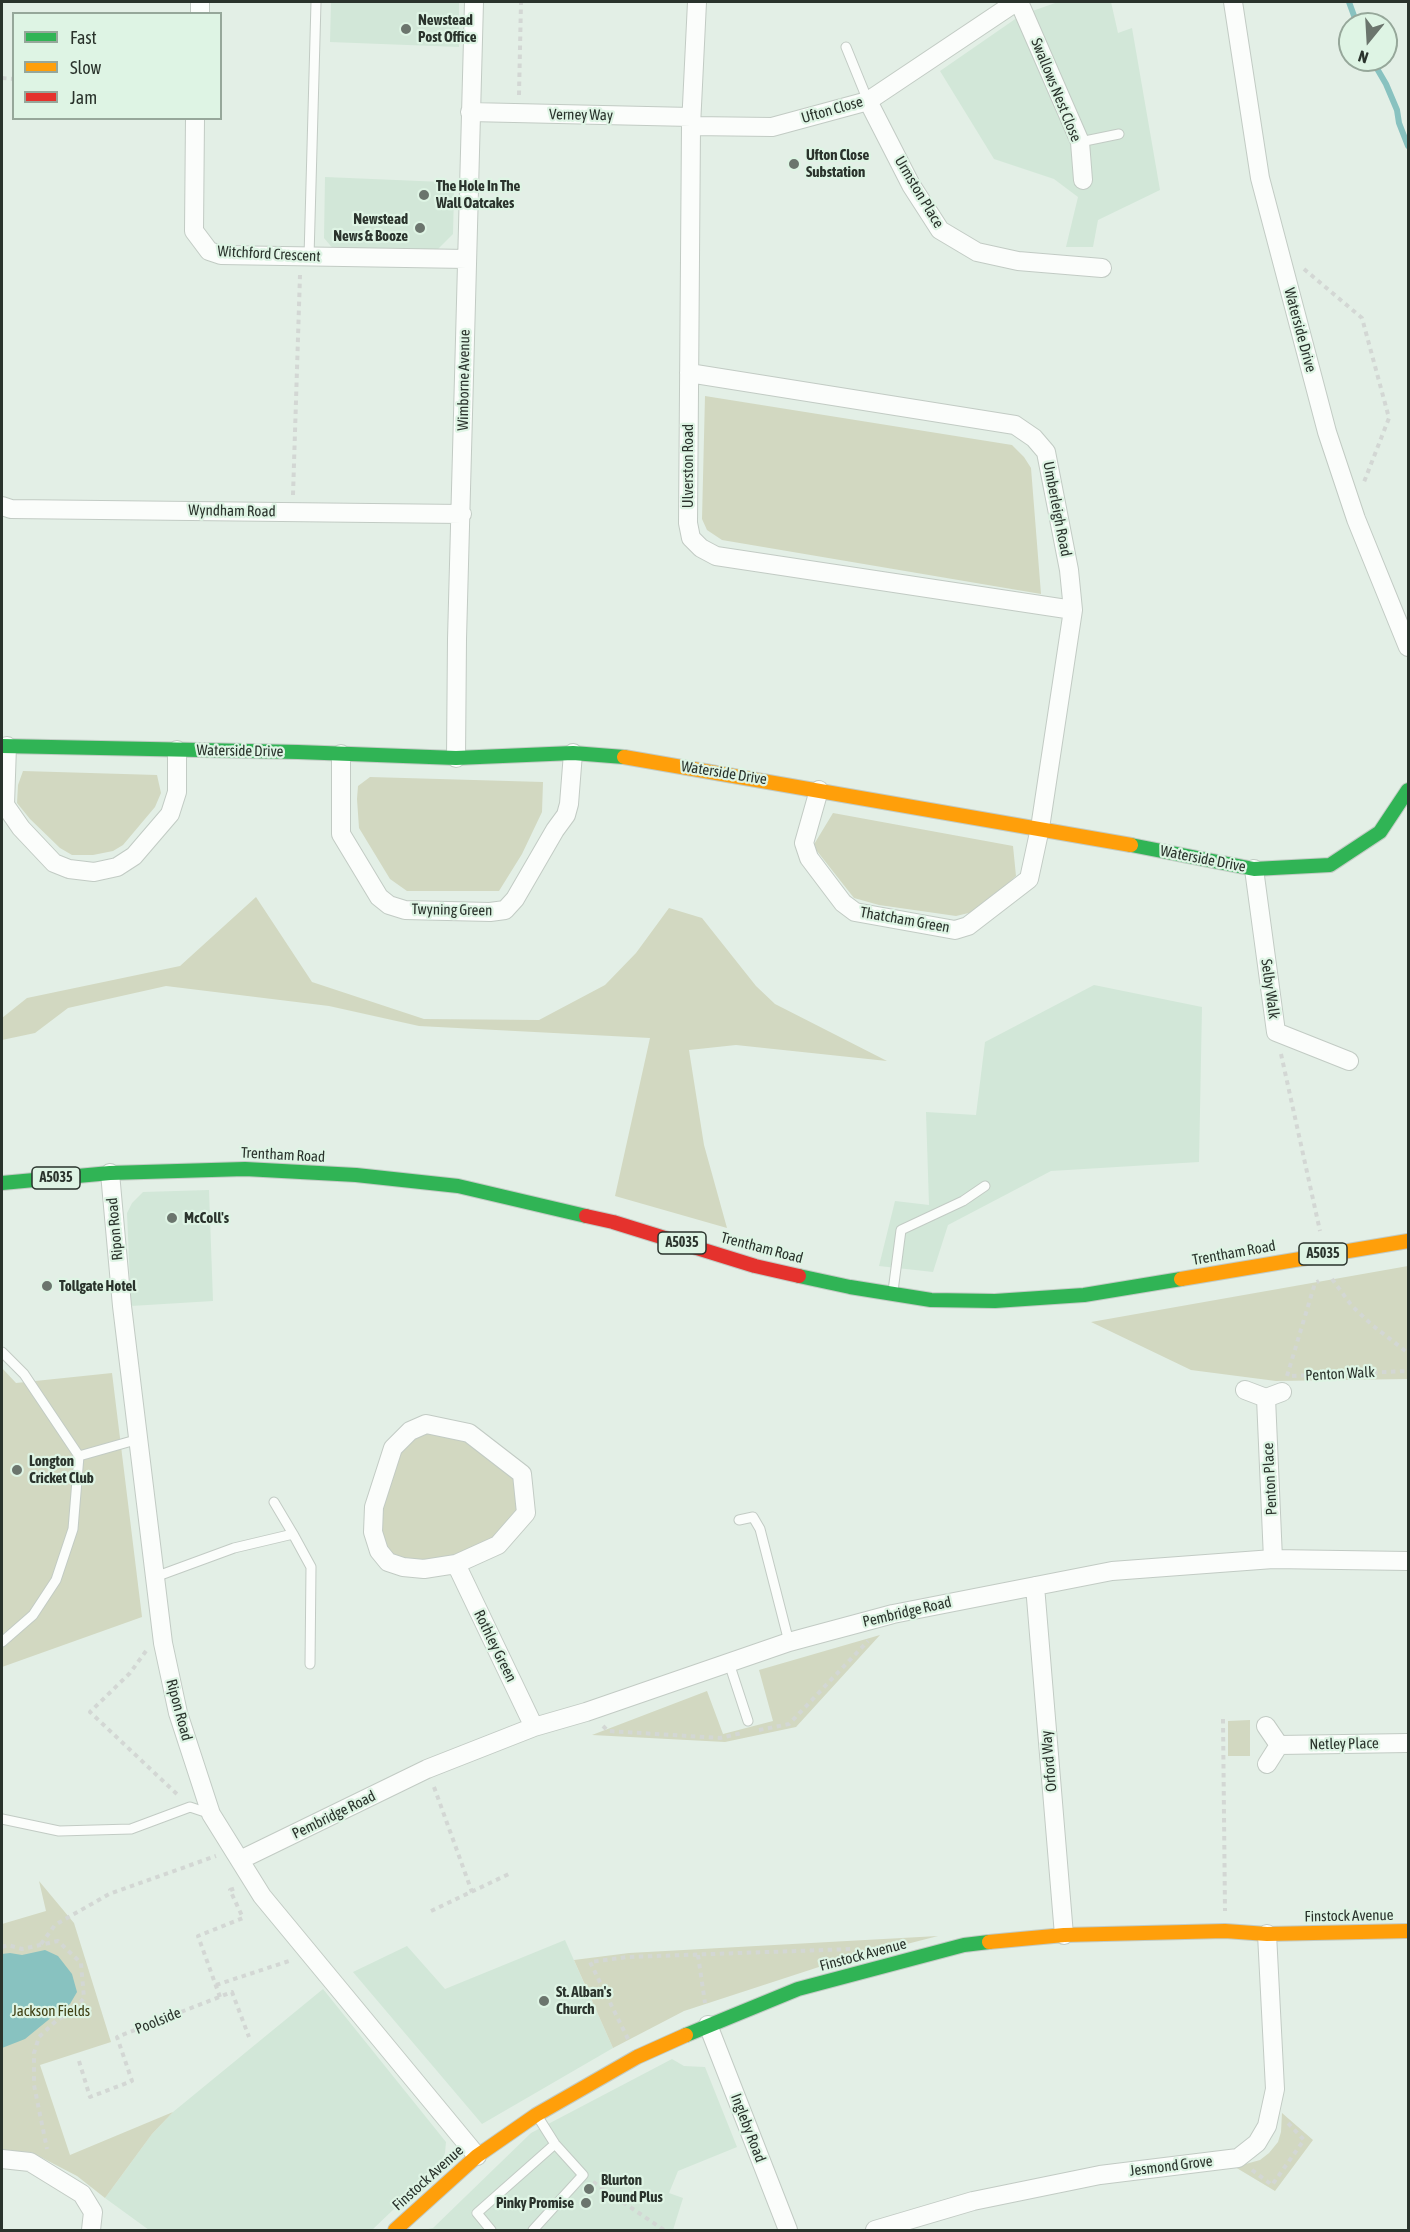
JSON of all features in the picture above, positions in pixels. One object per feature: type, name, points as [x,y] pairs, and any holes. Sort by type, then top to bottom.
[{"type":"street","name":"Wimborne Avenue","points":[[456,758],[474,2]]},
{"type":"street","name":"Ulverston Road","points":[[697,2],[691,122],[688,522],[691,538],[701,548],[716,556],[737,560],[1073,610]]},
{"type":"street","name":"Ufton Close","points":[[691,122],[772,128],[868,101],[1017,2]]},
{"type":"street","name":"Swallows Nest Close","points":[[1017,2],[1080,142],[1083,180]]},
{"type":"street","name":"Waterside Drive","points":[[1233,2],[1260,178],[1327,432],[1353,511],[1407,637]]},
{"type":"street","name":"Urmston Place","points":[[868,101],[911,185],[940,230],[977,252],[1018,261],[1102,268]]},
{"type":"street","name":"Verney Way","points":[[470,112],[691,122]]},
{"type":"street","name":"Witchford Crescent","points":[[195,120],[194,231],[209,251],[221,255],[467,259]]},
{"type":"street","name":"Umberleigh Road","points":[[689,373],[1015,425],[1026,430],[1041,443],[1046,452],[1069,570],[1073,610],[1040,828]]},
{"type":"street","name":"Wyndham Road","points":[[2,506],[11,509],[462,514]]},
{"type":"street","name":"Waterside Drive","points":[[4,746],[456,758],[573,753],[618,756],[1040,828],[1254,869],[1330,865],[1380,832],[1408,790]]},
{"type":"street","points":[[4,746],[5,805],[21,828],[54,863],[69,869],[94,872],[117,867],[134,855],[170,814],[177,792],[177,750]]},
{"type":"street","name":"Twyning Green","points":[[342,754],[341,834],[379,897],[389,905],[405,910],[490,912],[505,910],[514,899],[566,815],[573,753]]},
{"type":"street","name":"Thatcham Green","points":[[819,790],[804,843],[809,858],[843,903],[855,912],[944,928],[956,930],[968,926],[1029,879],[1040,828]]},
{"type":"street","name":"Selby Walk","points":[[1254,869],[1276,1032],[1349,1061]]},
{"type":"street","name":"Trentham Road","points":[[2,1183],[110,1173],[245,1169],[356,1175],[458,1186],[613,1221],[755,1266],[931,1300],[995,1301],[1084,1295],[1408,1241]]},
{"type":"street","name":"Ripon Road","points":[[110,1173],[122,1306],[163,1643],[178,1713],[211,1814],[262,1896],[477,2156]]},
{"type":"street","points":[[1245,1390],[1278,1389]]},
{"type":"street","name":"Penton Place","points":[[1273,1559],[1278,1389]]},
{"type":"street","points":[[426,1424],[469,1433],[522,1474],[526,1513],[498,1545],[456,1564],[424,1569],[403,1567],[388,1562],[379,1551],[373,1532],[374,1507],[393,1448],[410,1431],[426,1424]]},
{"type":"street","name":"Pembridge Road","points":[[237,1855],[427,1769],[534,1727],[586,1712],[789,1642],[893,1614],[1112,1571],[1273,1559],[1408,1561]]},
{"type":"street","name":"Rothley Green","points":[[456,1564],[534,1727]]},
{"type":"street","name":"Orford Way","points":[[1035,1586],[1064,1935]]},
{"type":"street","points":[[1266,1726],[1279,1745],[1267,1764]]},
{"type":"street","name":"Netley Place","points":[[1279,1745],[1408,1743]]},
{"type":"street","name":"Finstock Avenue","points":[[395,2230],[477,2156],[537,2115],[637,2057],[708,2025],[798,1989],[964,1945],[1064,1935],[1225,1931],[1267,1934],[1408,1931]]},
{"type":"street","points":[[1238,2158],[1257,2143],[1267,2126],[1275,2089],[1267,1934]]},
{"type":"street","name":"Ingleby Road","points":[[708,2025],[788,2230]]},
{"type":"street","name":"Jesmond Grove","points":[[875,2230],[973,2201],[1100,2175],[1238,2158]]},
{"type":"street","points":[[2,2160],[30,2162],[82,2194],[93,2212],[91,2230]]},
{"type":"lane","points":[[302,257],[316,2]]},
{"type":"lane","points":[[846,47],[868,101]]},
{"type":"lane","points":[[1080,142],[1119,135]]},
{"type":"lane","points":[[893,1293],[901,1230],[963,1201],[986,1186]]},
{"type":"lane","points":[[2,1352],[24,1374],[79,1456],[73,1529],[56,1580],[33,1615],[2,1642]]},
{"type":"lane","points":[[79,1456],[138,1439]]},
{"type":"lane","points":[[274,1502],[311,1567],[310,1664]]},
{"type":"lane","points":[[739,1520],[753,1517],[760,1529],[789,1642]]},
{"type":"lane","points":[[155,1577],[234,1548],[293,1534]]},
{"type":"lane","points":[[729,1663],[748,1721]]},
{"type":"lane","points":[[2,1819],[58,1832],[131,1829],[190,1807],[211,1814]]},
{"type":"lane","points":[[533,2230],[583,2175],[555,2144],[537,2115]]},
{"type":"lane","points":[[491,2230],[477,2213],[555,2144]]},
{"type":"path","points":[[519,114],[521,2]]},
{"type":"path","points":[[293,511],[302,257]]},
{"type":"path","points":[[1303,269],[1362,318],[1389,418],[1353,511]]},
{"type":"path","points":[[1276,1032],[1329,1275],[1352,1305],[1372,1325],[1408,1353]]},
{"type":"path","points":[[1278,1389],[1316,1283],[1329,1275]]},
{"type":"path","name":"Penton Walk","points":[[1278,1389],[1408,1371]]},
{"type":"path","points":[[163,1643],[146,1650],[130,1673],[90,1712],[190,1807]]},
{"type":"path","points":[[1223,1719],[1225,1931]]},
{"type":"path","points":[[427,1769],[472,1892]]},
{"type":"path","points":[[40,1944],[55,1925],[109,1893],[237,1855]]},
{"type":"path","points":[[431,1911],[511,1873]]},
{"type":"path","points":[[249,2037],[232,1992],[220,1997],[198,1936],[243,1918],[230,1890],[254,1883]]},
{"type":"path","points":[[2,1947],[8,1945],[22,1948],[58,1941],[81,1963],[84,1998],[74,2011],[57,2020],[39,2037],[34,2053],[34,2085],[53,2176]]},
{"type":"path","points":[[637,2057],[590,1962],[628,1957],[860,1949]]},
{"type":"path","points":[[216,1985],[310,1954]]},
{"type":"path","points":[[698,1955],[708,2025]]},
{"type":"path","name":"Poolside","points":[[79,2061],[90,2097],[132,2081],[117,2037],[220,1997]]},
{"type":"path","points":[[1238,2158],[1272,2186],[1305,2140],[1272,2106]]},
{"type":"path","points":[[583,2175],[664,2230]]},
{"type":"shaded area","points":[[331,2],[459,2],[459,47],[330,42]]},
{"type":"shaded area","points":[[1058,2],[1111,2],[1118,33],[1132,28],[1160,190],[1098,220],[1093,247],[1066,247],[1078,197],[1054,179],[994,159],[940,71],[1021,15]]},
{"type":"shaded area","points":[[325,177],[443,182],[454,193],[453,234],[435,252],[335,251],[324,238]]},
{"type":"shaded area","points":[[1094,985],[1202,1007],[1199,1162],[1051,1171],[948,1225],[933,1272],[879,1266],[895,1201],[929,1205],[926,1112],[976,1115],[985,1042]]},
{"type":"shaded area","points":[[209,1190],[213,1301],[131,1306],[127,1213],[132,1203],[143,1192]]},
{"type":"shaded area","points":[[565,1940],[613,2048],[482,2124],[353,1972],[407,1946],[445,1989]]},
{"type":"shaded area","points":[[323,1989],[446,2142],[445,2153],[440,2165],[372,2230],[149,2230],[105,2198],[152,2134],[173,2112]]},
{"type":"shaded area","points":[[672,2059],[684,2066],[705,2067],[737,2147],[678,2171],[669,2193],[683,2198],[673,2230],[423,2230],[433,2228],[531,2133]]},
{"type":"green space","points":[[705,396],[1012,445],[1031,468],[1041,594],[722,540],[707,530],[702,519]]},
{"type":"green space","points":[[23,771],[157,775],[161,793],[155,807],[123,845],[113,851],[93,855],[72,855],[60,848],[17,803],[18,785]]},
{"type":"green space","points":[[370,777],[543,782],[542,812],[522,854],[499,891],[407,891],[390,879],[359,828],[358,786]]},
{"type":"green space","points":[[833,813],[1013,846],[1016,876],[977,911],[956,916],[879,905],[854,898],[813,846]]},
{"type":"green space","points":[[256,897],[312,982],[424,1019],[539,1020],[605,985],[636,953],[669,908],[702,918],[756,986],[775,1004],[887,1061],[736,1045],[689,1050],[704,1145],[727,1228],[615,1196],[650,1038],[419,1026],[329,1006],[166,986],[68,1008],[35,1033],[2,1040],[2,1018],[27,998],[180,966]]},
{"type":"green space","points":[[1408,1266],[1408,1379],[1276,1381],[1191,1370],[1091,1322]]},
{"type":"green space","points":[[2,1368],[16,1383],[112,1373],[142,1617],[2,1667]]},
{"type":"green space","points":[[428,1429],[467,1438],[519,1477],[522,1512],[496,1542],[455,1560],[404,1563],[382,1549],[378,1508],[397,1450]]},
{"type":"green space","points":[[880,1635],[796,1727],[725,1742],[592,1735],[707,1691],[723,1734],[773,1721],[759,1670]]},
{"type":"green space","points":[[1250,1720],[1250,1756],[1228,1756],[1228,1721]]},
{"type":"green space","name":"Jackson Fields","points":[[39,1881],[74,1923],[111,2042],[40,2065],[70,2155],[173,2112],[152,2134],[105,2198],[77,2176],[31,2152],[2,2151],[2,1924],[46,1911]]},
{"type":"green space","points":[[938,1936],[825,1965],[684,2011],[613,2048],[574,1960],[629,1953]]},
{"type":"green space","points":[[1282,2113],[1313,2140],[1275,2191],[1235,2167],[1260,2160],[1269,2153],[1278,2142]]},
{"type":"water","points":[[45,1950],[58,1956],[72,1974],[77,1992],[70,2004],[25,2039],[2,2048],[2,1954],[22,1955]]},
{"type":"waterway","points":[[1349,2],[1353,12]]},
{"type":"waterway","points":[[1379,72],[1397,110],[1399,123],[1408,146]]},
{"type":"traffic: fast","points":[[2,746],[298,752],[456,758],[573,753],[624,757]]},
{"type":"traffic: fast","points":[[1131,845],[1254,869],[1330,865],[1380,832],[1408,790]]},
{"type":"traffic: fast","points":[[2,1183],[110,1173],[245,1169],[356,1175],[458,1186],[586,1216]]},
{"type":"traffic: fast","points":[[799,1276],[931,1300],[995,1301],[1084,1295],[1181,1279]]},
{"type":"traffic: fast","points":[[686,2035],[798,1989],[964,1945],[989,1942]]},
{"type":"traffic: slow","points":[[624,757],[1131,845]]},
{"type":"traffic: slow","points":[[1181,1279],[1408,1241]]},
{"type":"traffic: slow","points":[[989,1942],[1064,1935],[1225,1931],[1267,1934],[1408,1931]]},
{"type":"traffic: slow","points":[[395,2230],[477,2156],[536,2115],[637,2057],[686,2035]]},
{"type":"traffic: jam","points":[[586,1216],[613,1222],[755,1266],[799,1276]]},
{"type":"place","name":"Newstead Post Office","points":[[406,29]]},
{"type":"place","name":"Ufton Close Substation","points":[[794,164]]},
{"type":"place","name":"The Hole In The Wall Oatcakes","points":[[424,195]]},
{"type":"place","name":"Newstead News & Booze","points":[[420,228]]},
{"type":"place","name":"McColl's","points":[[172,1218]]},
{"type":"place","name":"Tollgate Hotel","points":[[47,1286]]},
{"type":"place","name":"Longton Cricket Club","points":[[17,1470]]},
{"type":"place","name":"St. Alban's Church","points":[[544,2001]]},
{"type":"place","name":"Blurton Pound Plus","points":[[589,2189]]},
{"type":"place","name":"Pinky Promise","points":[[586,2203]]}]
